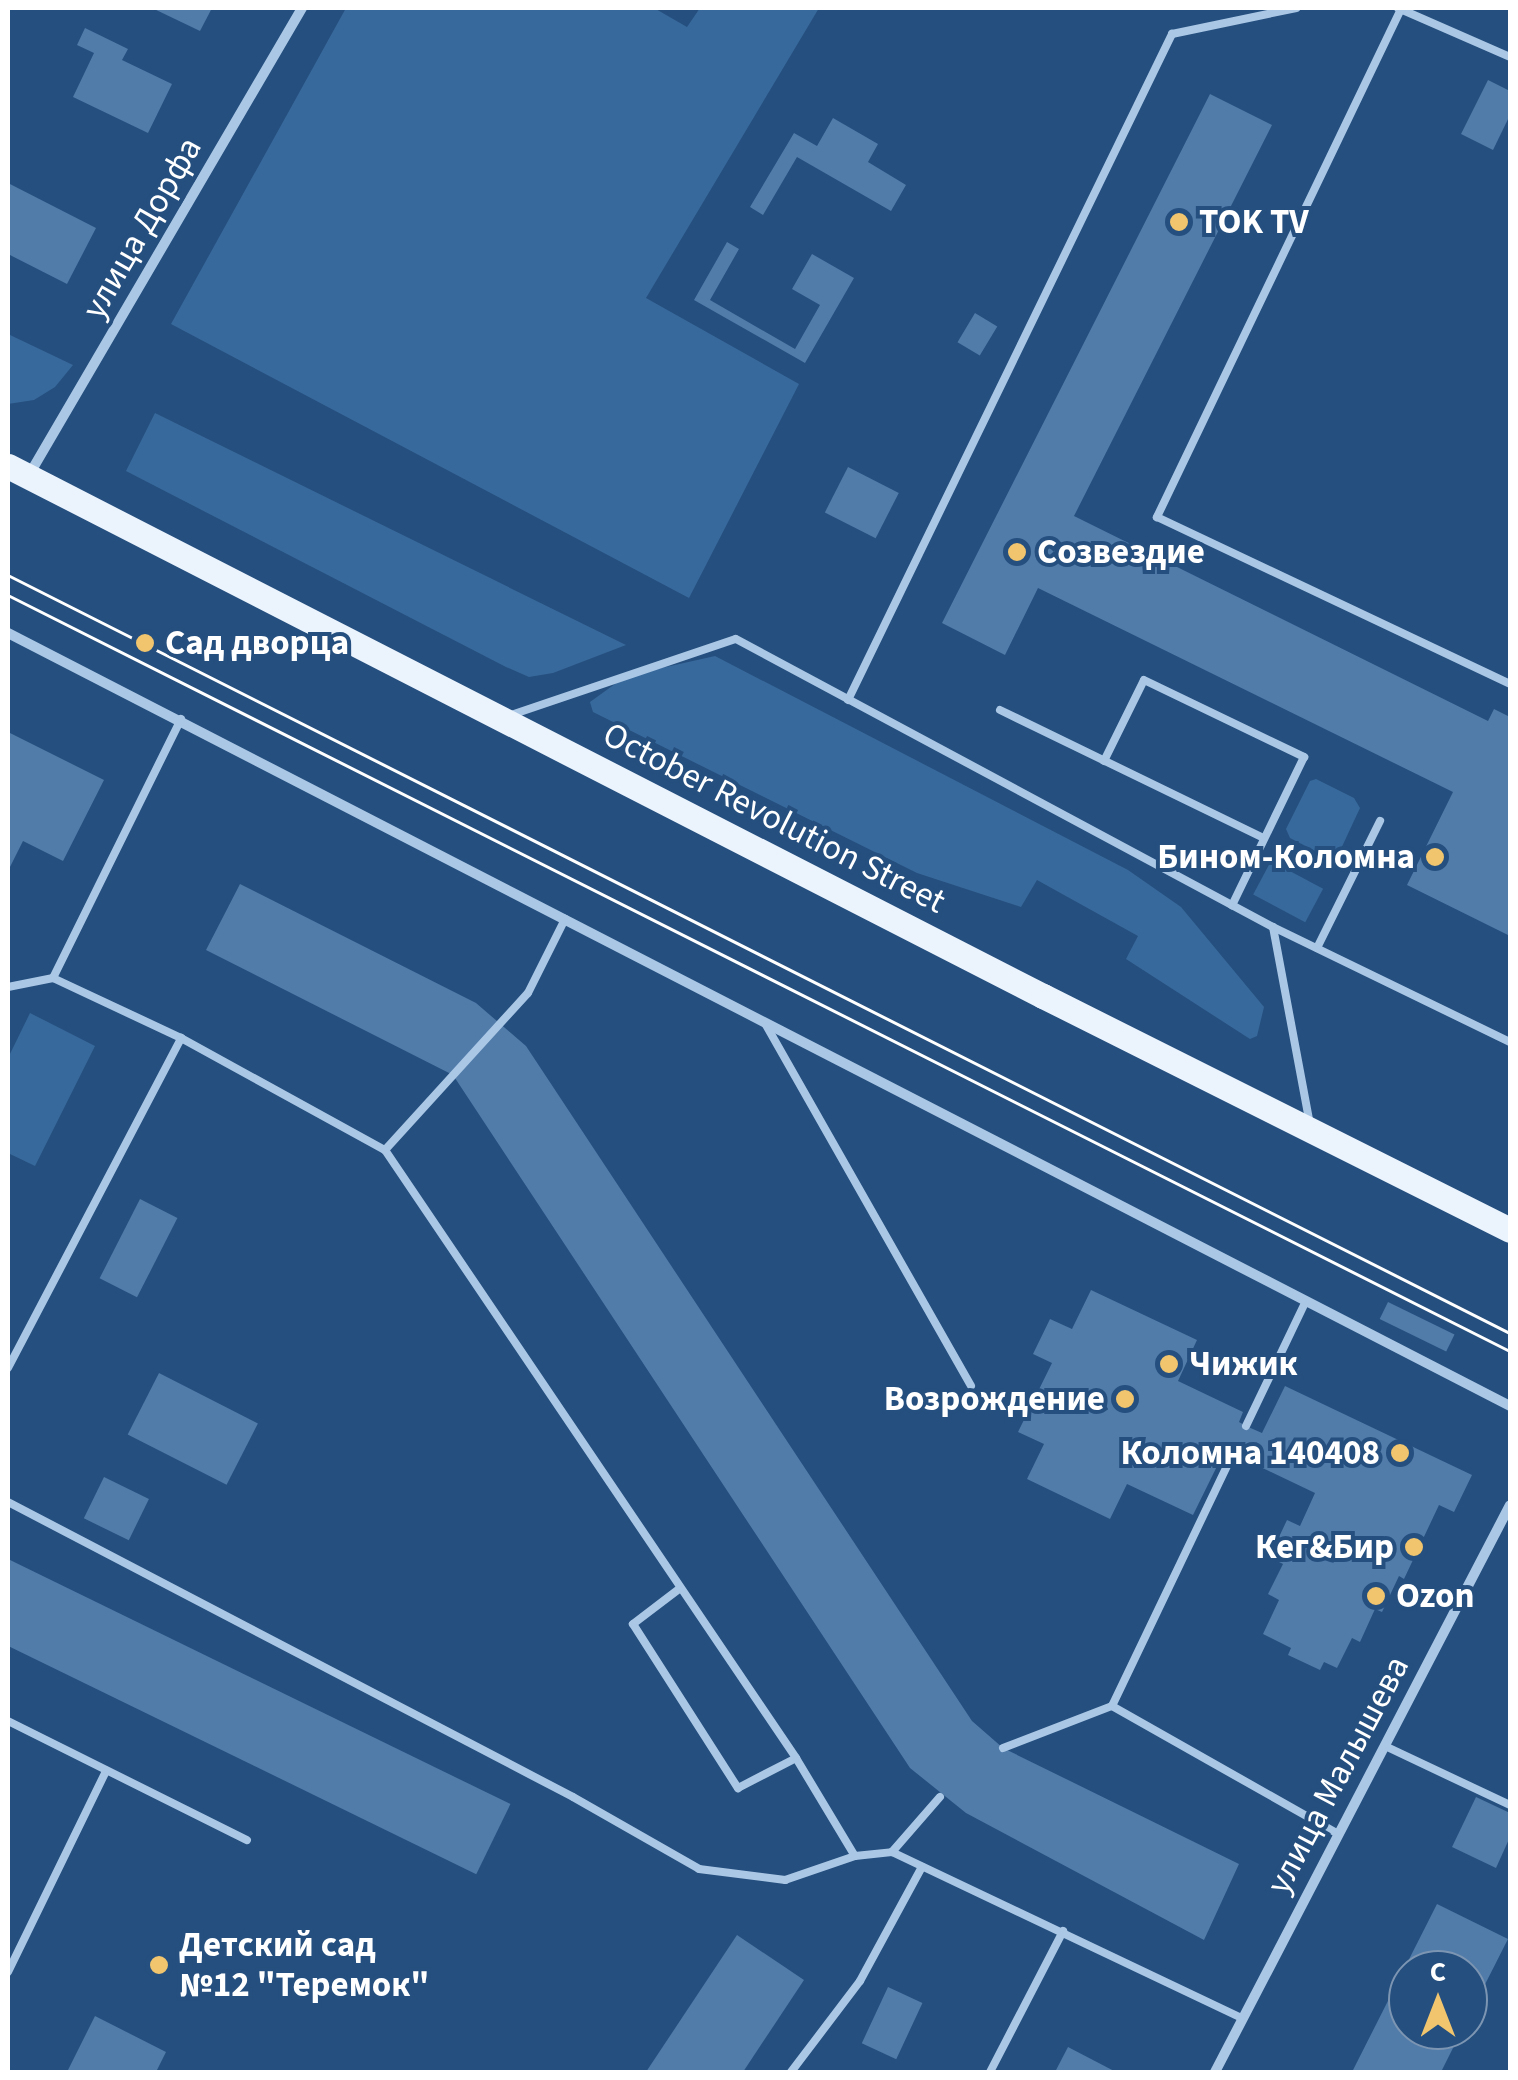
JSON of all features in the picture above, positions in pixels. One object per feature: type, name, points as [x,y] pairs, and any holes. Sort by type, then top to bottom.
[{"type":"main road","name":"October Revolution Street","points":[[18,471],[1510,1230]]},
{"type":"street","name":"улица Дорфа","points":[[18,471],[302,8]]},
{"type":"street","points":[[8,633],[1510,1406]]},
{"type":"street","name":"улица Малышева","points":[[1215,2072],[1510,1504]]},
{"type":"lane","points":[[848,700],[1172,34],[1296,8]]},
{"type":"lane","points":[[1510,58],[1399,8],[1157,517],[1510,684]]},
{"type":"lane","points":[[503,718],[736,639],[1273,927],[1510,1042]]},
{"type":"lane","points":[[1104,761],[1144,680],[1304,757],[1232,905]]},
{"type":"lane","points":[[1000,710],[1264,838]]},
{"type":"lane","points":[[53,978],[180,719]]},
{"type":"lane","points":[[1316,948],[1380,821]]},
{"type":"lane","points":[[385,1150],[528,993],[565,920]]},
{"type":"lane","points":[[1273,927],[1311,1130]]},
{"type":"lane","points":[[8,987],[53,978],[181,1038],[385,1150],[796,1758],[855,1856]]},
{"type":"lane","points":[[766,1025],[971,1386]]},
{"type":"lane","points":[[8,1368],[181,1038]]},
{"type":"lane","points":[[1246,1426],[1306,1301]]},
{"type":"lane","points":[[1003,1748],[1112,1706],[1233,1454]]},
{"type":"lane","points":[[8,1502],[574,1796],[699,1870],[785,1880],[855,1856],[892,1852],[1242,2018]]},
{"type":"lane","points":[[679,1589],[633,1624],[738,1788],[796,1758]]},
{"type":"lane","points":[[1112,1706],[1338,1834]]},
{"type":"lane","points":[[8,1721],[247,1840]]},
{"type":"lane","points":[[1385,1746],[1510,1805]]},
{"type":"lane","points":[[8,1972],[106,1771]]},
{"type":"lane","points":[[892,1852],[940,1796]]},
{"type":"lane","points":[[791,2072],[860,1981],[922,1867]]},
{"type":"lane","points":[[990,2072],[1063,1931]]},
{"type":"shaded area","points":[[346,8],[654,8],[687,27],[700,8],[819,8],[646,298],[799,384],[689,598],[171,324]]},
{"type":"shaded area","points":[[8,334],[73,365],[55,387],[34,400],[8,404]]},
{"type":"shaded area","points":[[155,413],[626,645],[553,673],[529,677],[506,667],[126,471]]},
{"type":"shaded area","points":[[715,656],[1128,870],[1181,907],[1264,1007],[1257,1036],[1250,1039],[1126,959],[1138,936],[1037,880],[1021,907],[917,873],[593,712],[590,702],[626,676]]},
{"type":"shaded area","points":[[1316,779],[1354,798],[1360,808],[1339,853],[1327,857],[1290,838],[1286,829],[1310,781]]},
{"type":"shaded area","points":[[1271,861],[1323,889],[1305,922],[1253,895]]},
{"type":"shaded area","points":[[30,1013],[95,1046],[35,1166],[8,1153],[8,1058]]},
{"type":"building","points":[[152,8],[212,8],[200,31]]},
{"type":"building","points":[[85,28],[128,49],[122,60],[172,84],[148,133],[73,97],[94,53],[77,45]]},
{"type":"building","points":[[1488,80],[1510,91],[1510,115],[1493,150],[1461,134]]},
{"type":"building","points":[[1210,94],[1272,125],[1074,516],[1488,721],[1494,709],[1510,717],[1510,936],[1407,885],[1453,792],[1038,588],[1005,655],[942,623]]},
{"type":"building","points":[[833,118],[878,144],[868,162],[906,185],[891,211],[797,157],[763,215],[750,207],[794,133],[817,146]]},
{"type":"building","points":[[8,183],[96,228],[67,284],[8,254]]},
{"type":"building","points":[[727,242],[739,249],[710,300],[795,349],[820,305],[792,289],[812,254],[854,278],[805,363],[694,300]]},
{"type":"building","points":[[975,313],[997,326],[980,356],[957,342]]},
{"type":"building","points":[[848,467],[899,493],[876,538],[825,512]]},
{"type":"building","points":[[8,732],[104,780],[63,861],[23,841],[8,871]]},
{"type":"building","points":[[240,884],[476,1003],[526,1046],[972,1721],[1003,1748],[1239,1864],[1204,1940],[966,1813],[910,1768],[453,1075],[206,950]]},
{"type":"building","points":[[140,1199],[177,1218],[137,1297],[100,1278]]},
{"type":"building","points":[[1091,1290],[1197,1340],[1178,1381],[1243,1412],[1239,1422],[1246,1426],[1262,1433],[1285,1386],[1472,1475],[1454,1512],[1439,1505],[1404,1579],[1399,1576],[1382,1612],[1375,1609],[1360,1642],[1352,1638],[1337,1668],[1324,1662],[1320,1670],[1288,1655],[1291,1648],[1263,1634],[1279,1600],[1268,1594],[1283,1564],[1273,1559],[1283,1540],[1279,1537],[1287,1520],[1300,1526],[1315,1493],[1225,1450],[1193,1515],[1127,1484],[1110,1519],[1027,1479],[1044,1444],[1018,1432],[1052,1363],[1033,1354],[1050,1319],[1072,1329]]},
{"type":"building","points":[[1388,1302],[1455,1334],[1446,1352],[1380,1319]]},
{"type":"building","points":[[159,1373],[258,1423],[227,1485],[128,1434]]},
{"type":"building","points":[[104,1477],[149,1499],[129,1540],[84,1518]]},
{"type":"building","points":[[8,1559],[510,1804],[476,1874],[8,1646]]},
{"type":"building","points":[[1476,1797],[1510,1813],[1510,1837],[1496,1868],[1452,1847]]},
{"type":"building","points":[[1437,1904],[1508,1939],[1488,1978],[1488,1950],[1414,1950]]},
{"type":"building","points":[[737,1935],[804,1980],[743,2072],[646,2072]]},
{"type":"building","points":[[888,1987],[922,2003],[896,2059],[862,2043]]},
{"type":"building","points":[[1388,2001],[1388,2050],[1452,2050],[1441,2072],[1352,2072]]},
{"type":"building","points":[[95,2016],[166,2052],[156,2072],[67,2072]]},
{"type":"building","points":[[1068,2047],[1116,2072],[1055,2072]]},
{"type":"tram line","points":[[8,575],[1510,1333]]},
{"type":"tram line","points":[[8,595],[1510,1351]]},
{"type":"place","name":"TOK TV","points":[[1179,222]]},
{"type":"place","name":"Созвездие","points":[[1017,552]]},
{"type":"place","name":"Сад дворца","points":[[145,643]]},
{"type":"place","name":"Бином-Коломна","points":[[1435,857]]},
{"type":"place","name":"Чижик","points":[[1169,1364]]},
{"type":"place","name":"Возрождение","points":[[1125,1399]]},
{"type":"place","name":"Коломна 140408","points":[[1400,1453]]},
{"type":"place","name":"Кег&Бир","points":[[1414,1547]]},
{"type":"place","name":"Ozon","points":[[1376,1596]]},
{"type":"place","name":"Детский сад №12 \"Теремок\"","points":[[159,1965]]}]
